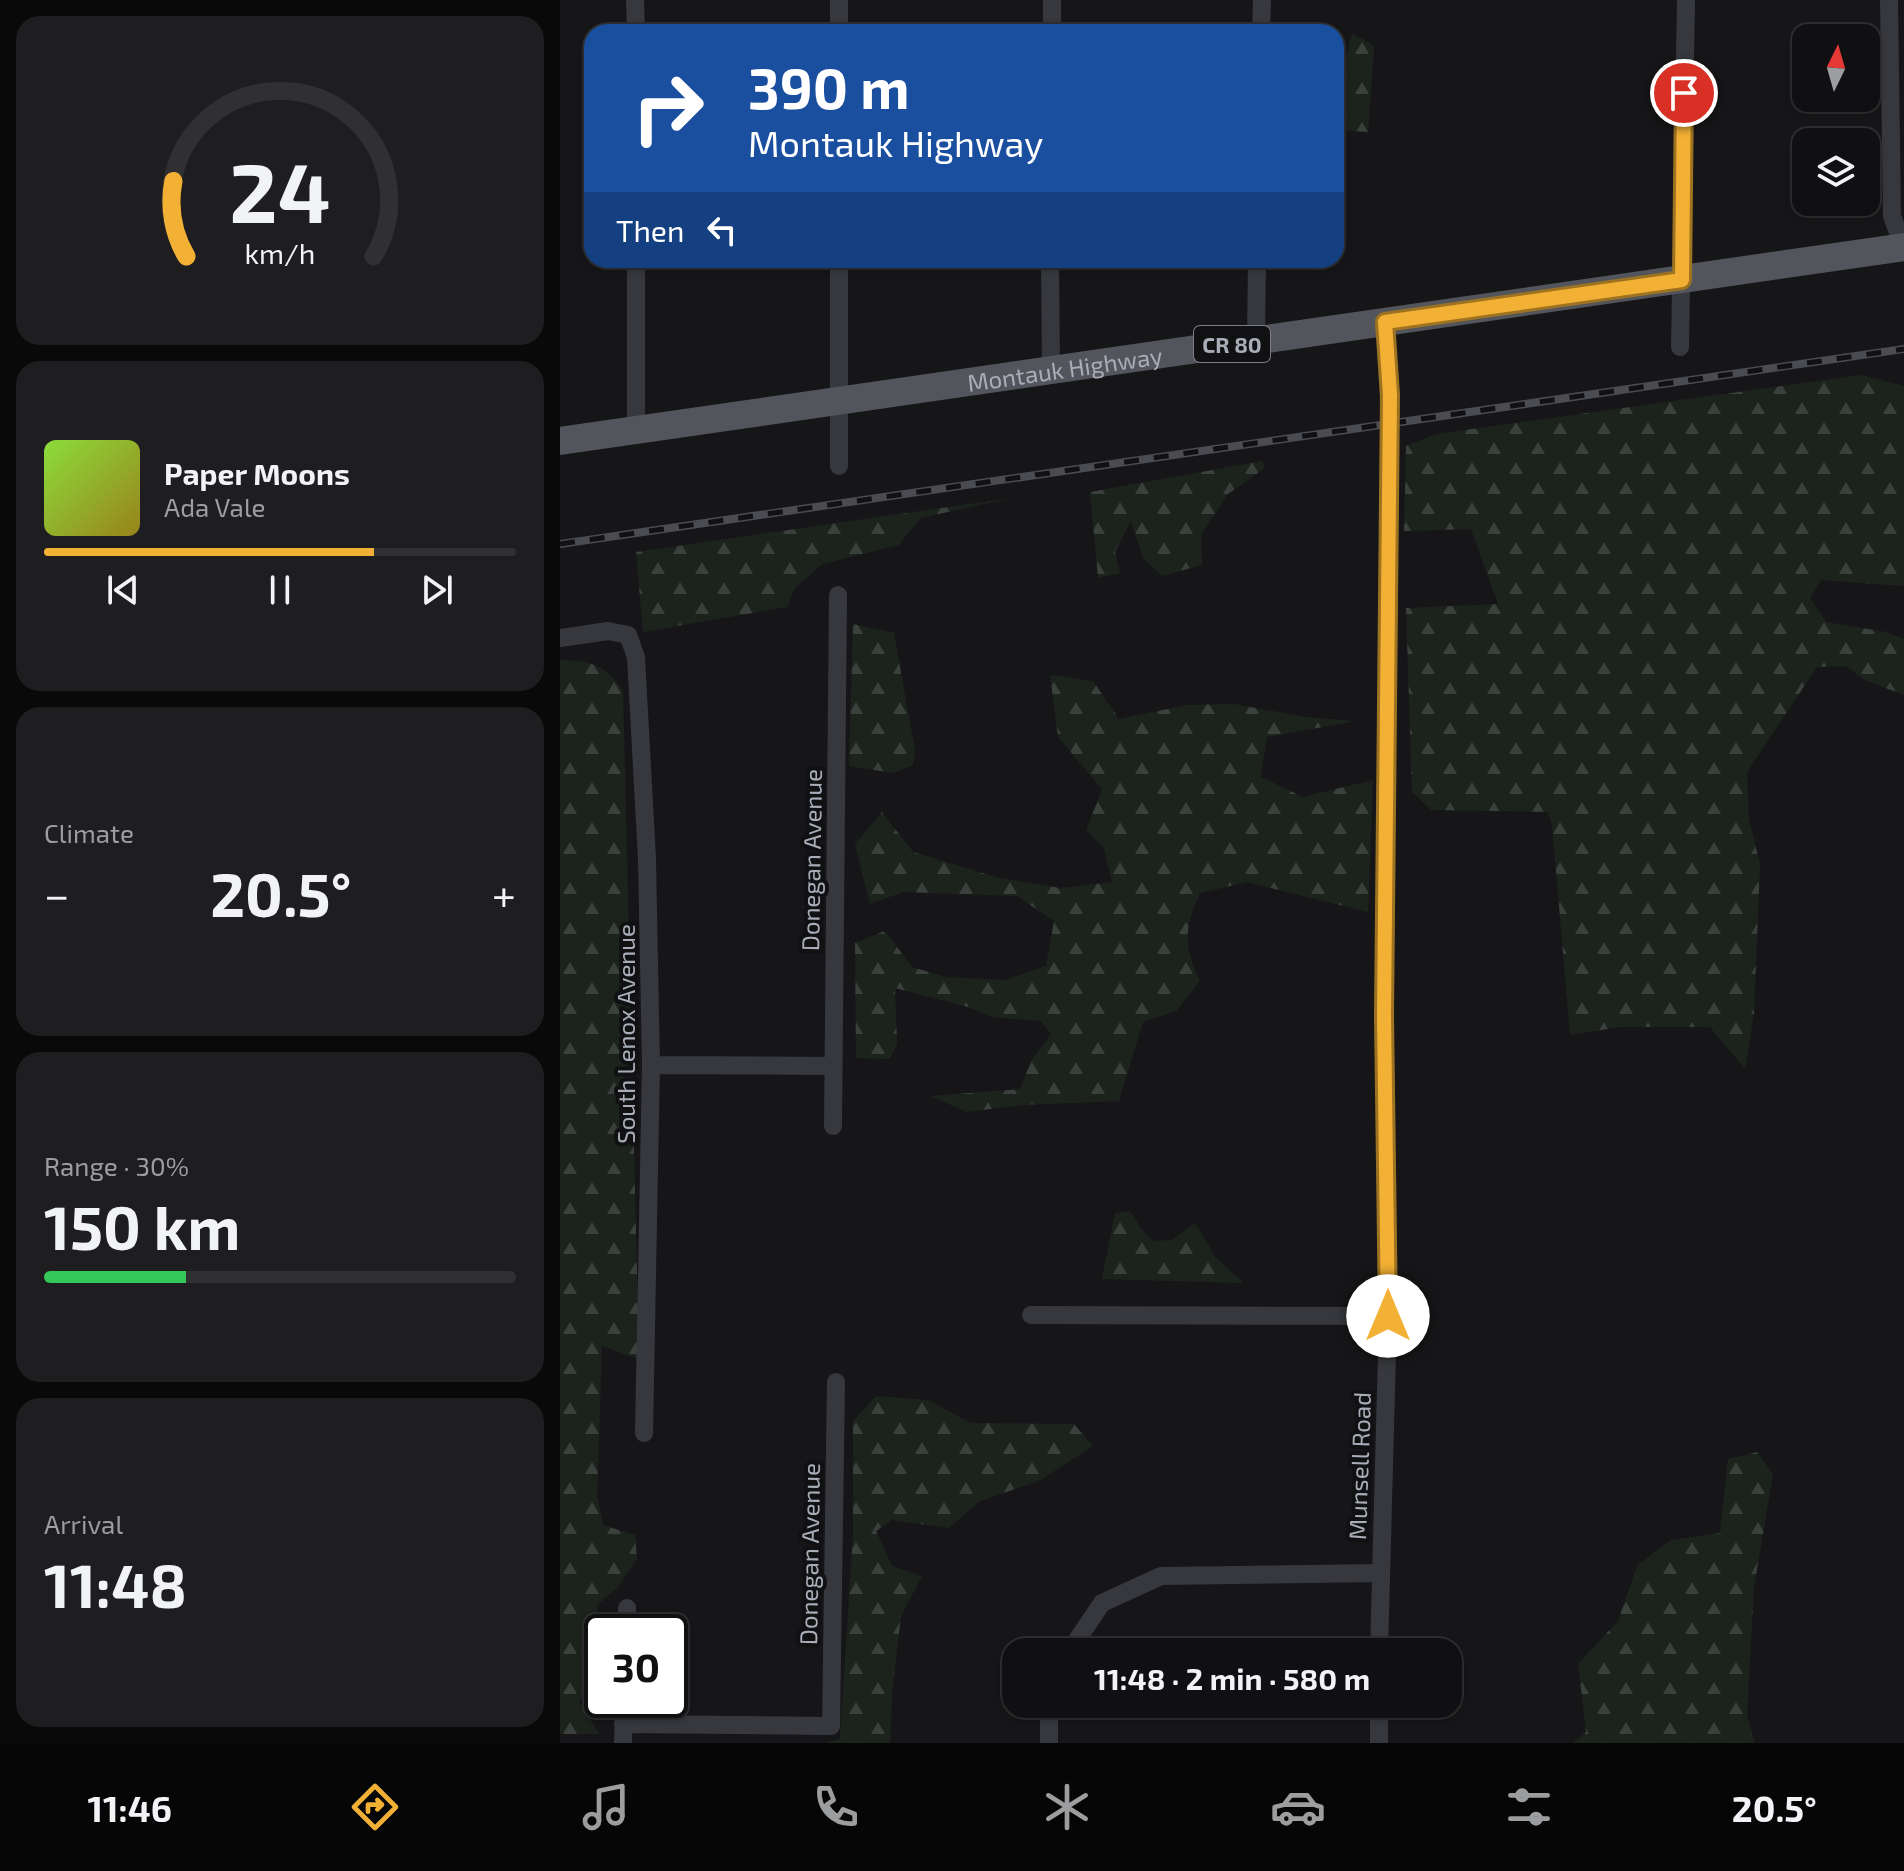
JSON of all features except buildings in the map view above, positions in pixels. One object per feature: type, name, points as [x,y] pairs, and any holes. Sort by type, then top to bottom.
[{"type":"main road","name":"Montauk Highway","points":[[560,441],[1904,247]]},
{"type":"street","points":[[635,0],[636,24]]},
{"type":"street","points":[[839,0],[839,24]]},
{"type":"street","points":[[1052,0],[1052,24]]},
{"type":"street","points":[[1261,24],[1262,0]]},
{"type":"street","points":[[1680,347],[1686,0]]},
{"type":"street","points":[[1889,0],[1892,216],[1904,247]]},
{"type":"street","points":[[636,268],[636,430]]},
{"type":"street","points":[[839,268],[839,466]]},
{"type":"street","points":[[1050,268],[1051,370]]},
{"type":"street","points":[[1256,340],[1257,268]]},
{"type":"street","name":"Munsell Road","points":[[1379,1638],[1388,1316],[1384,1016],[1390,395],[1385,322]]},
{"type":"street","name":"Donegan Avenue","points":[[833,1126],[838,595]]},
{"type":"street","name":"South Lenox Avenue","points":[[560,638],[608,631],[628,635],[636,657],[647,859],[651,1065],[644,1433]]},
{"type":"street","points":[[651,1065],[833,1066]]},
{"type":"street","points":[[1031,1315],[1388,1316]]},
{"type":"street","name":"Donegan Avenue","points":[[623,1734],[831,1726],[836,1382]]},
{"type":"street","points":[[1078,1638],[1102,1603],[1161,1576],[1379,1573]]},
{"type":"street","points":[[627,1608],[627,1614]]},
{"type":"street","points":[[1049,1718],[1049,1743]]},
{"type":"street","points":[[1379,1718],[1379,1743]]},
{"type":"green space","points":[[1352,33],[1374,46],[1368,132],[1344,130],[1345,61]]},
{"type":"green space","points":[[1861,375],[1904,386],[1904,586],[1821,580],[1810,598],[1826,622],[1886,632],[1904,639],[1904,695],[1865,680],[1846,666],[1817,667],[1747,772],[1749,820],[1760,864],[1754,1013],[1745,1069],[1710,1027],[1620,1027],[1570,1035],[1552,824],[1548,812],[1431,810],[1412,792],[1406,608],[1498,604],[1471,529],[1404,531],[1406,446],[1436,434]]},
{"type":"green space","points":[[1262,461],[1265,468],[1228,494],[1201,535],[1202,565],[1162,576],[1143,558],[1131,521],[1115,552],[1120,573],[1098,578],[1090,492]]},
{"type":"green space","points":[[1011,498],[921,518],[898,545],[822,564],[795,588],[787,607],[643,632],[636,552]]},
{"type":"green space","points":[[853,624],[894,633],[915,751],[913,765],[893,773],[849,766]]},
{"type":"green space","points":[[560,660],[580,661],[603,669],[623,690],[639,1359],[602,1346],[597,1496],[603,1525],[635,1535],[637,1559],[618,1587],[597,1605],[597,1614],[584,1614],[584,1698],[579,1701],[584,1709],[584,1718],[589,1718],[599,1734],[560,1734]]},
{"type":"green space","points":[[1050,675],[1093,681],[1119,719],[1187,705],[1234,704],[1305,717],[1356,721],[1267,737],[1261,777],[1303,797],[1373,780],[1368,912],[1247,882],[1200,893],[1188,927],[1188,947],[1200,981],[1176,1011],[1143,1022],[1119,1101],[1022,1105],[967,1112],[930,1096],[1020,1089],[1031,1061],[1051,1034],[1041,1021],[991,1017],[968,1007],[895,988],[897,1044],[890,1059],[856,1058],[855,943],[885,931],[912,967],[945,977],[1006,980],[1046,966],[1054,921],[1017,896],[903,892],[870,904],[855,844],[882,812],[913,852],[996,877],[1060,888],[1112,882],[1104,848],[1086,830],[1102,789],[1058,737]]},
{"type":"green space","points":[[1130,1211],[1142,1230],[1154,1241],[1172,1240],[1195,1223],[1216,1258],[1244,1283],[1102,1279],[1115,1213]]},
{"type":"green space","points":[[876,1396],[928,1400],[971,1423],[1074,1424],[1093,1446],[1039,1481],[980,1501],[949,1528],[892,1520],[876,1531],[892,1566],[922,1576],[901,1616],[890,1743],[824,1743],[840,1739],[853,1535],[853,1421]]},
{"type":"green space","points":[[1757,1452],[1773,1474],[1754,1587],[1747,1716],[1755,1743],[1573,1743],[1586,1732],[1578,1664],[1618,1621],[1637,1566],[1671,1540],[1720,1533],[1728,1459]]},
{"type":"railway","points":[[560,544],[1904,349]]},
{"type":"route","points":[[1388,1316],[1384,1016],[1390,395],[1385,322],[1682,280],[1684,93]]}]
